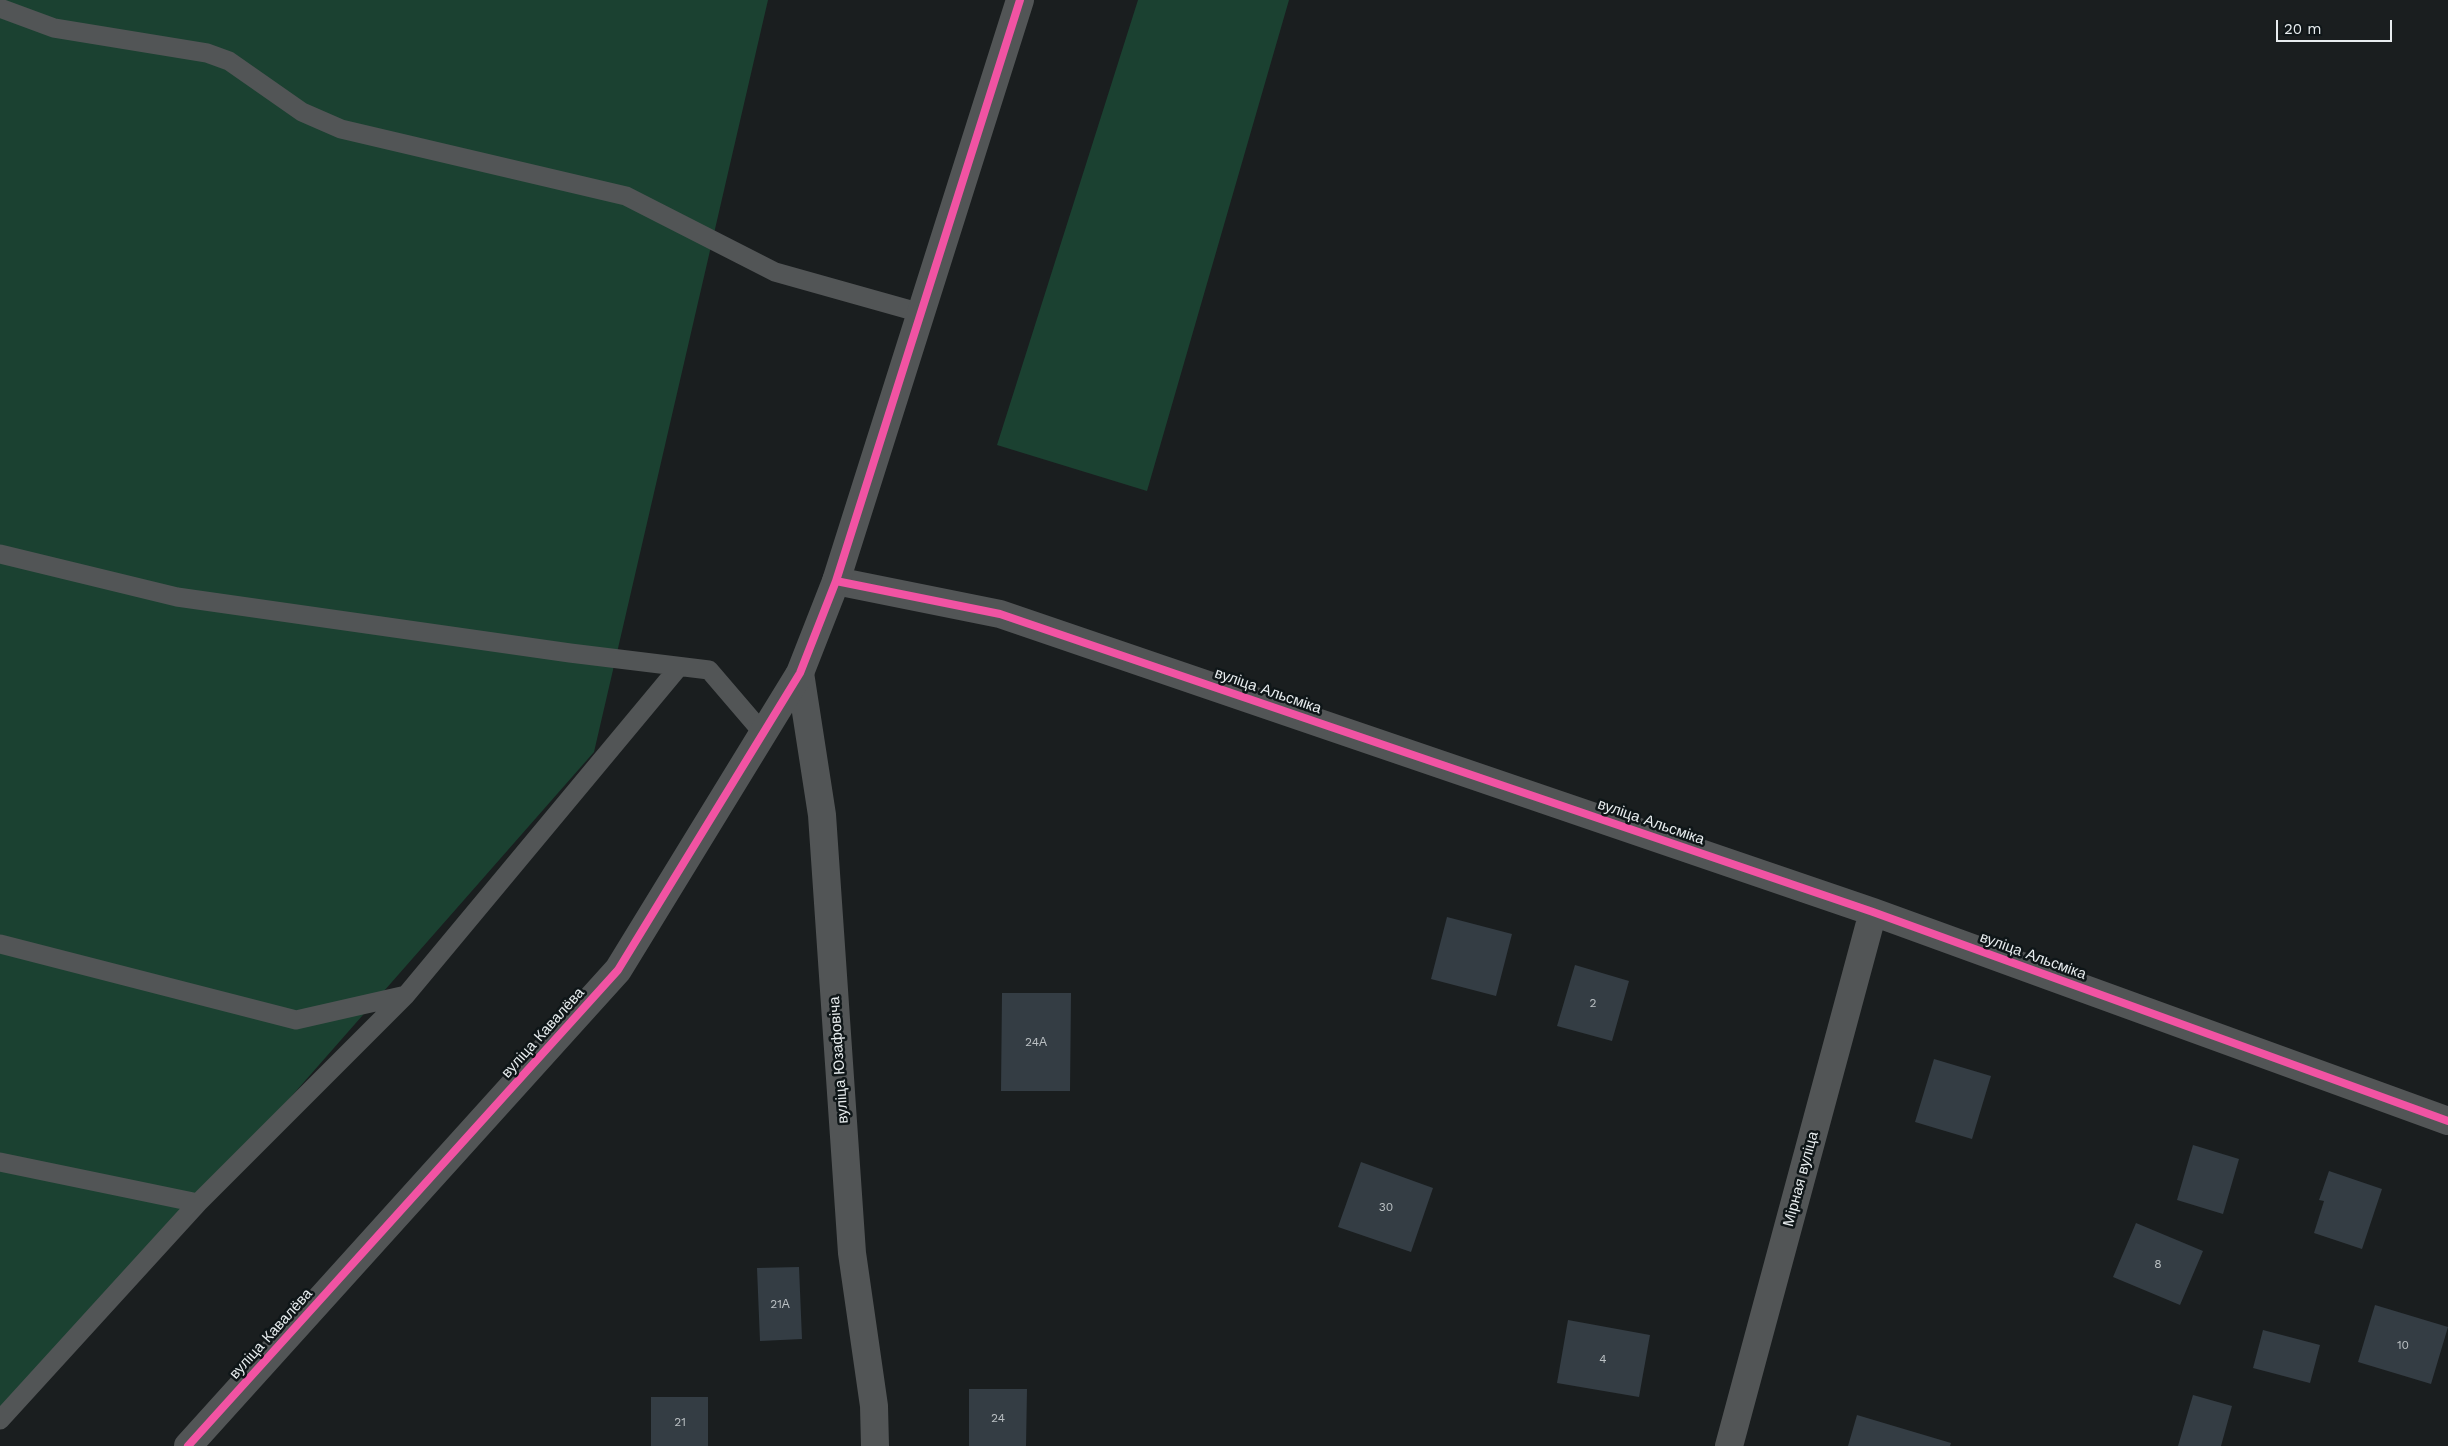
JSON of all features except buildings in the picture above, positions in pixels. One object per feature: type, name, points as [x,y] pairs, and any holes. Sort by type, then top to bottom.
[{"type":"street","name":"вуліца Кавалёва","points":[[188,1446],[618,970],[800,673],[836,581],[1020,0]]},
{"type":"street","name":"вуліца Альсміка","points":[[836,581],[1000,614],[1873,912],[2448,1121]]},
{"type":"street","name":"вуліца Юзафовіча","points":[[800,673],[822,815],[852,1253],[874,1406],[875,1446]]},
{"type":"street","name":"Мірная вуліца","points":[[1729,1446],[1873,912]]},
{"type":"lane","points":[[0,8],[54,28],[207,53],[229,61],[302,112],[341,129],[626,196],[775,272],[921,313]]},
{"type":"lane","points":[[0,554],[177,597],[570,654],[709,670],[763,734]]},
{"type":"lane","points":[[0,1420],[198,1203],[406,995],[679,666]]},
{"type":"lane","points":[[0,944],[296,1020],[406,995]]},
{"type":"lane","points":[[0,1162],[198,1203]]},
{"type":"green space","points":[[0,0],[768,0],[594,752],[0,1428]]},
{"type":"green space","points":[[1138,0],[1289,0],[1147,491],[997,445]]},
{"type":"cycle path","points":[[188,1446],[618,970],[800,673],[836,581],[1020,0]]},
{"type":"cycle path","points":[[836,581],[1000,614],[1873,912],[2448,1121]]}]
